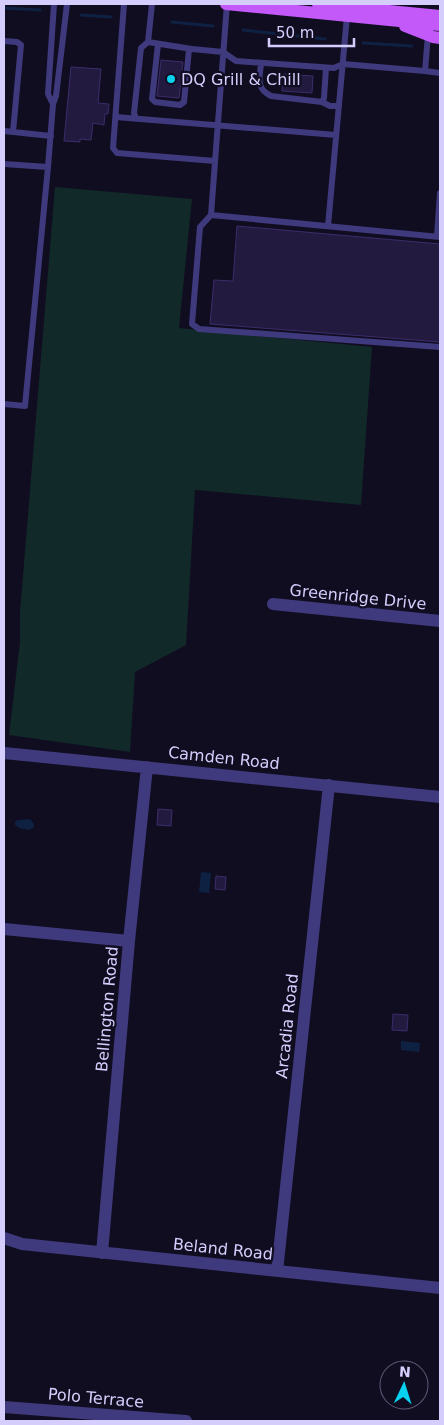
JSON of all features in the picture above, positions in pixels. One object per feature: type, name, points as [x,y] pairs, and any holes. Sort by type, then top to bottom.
[{"type":"main road","points":[[226,4],[349,8],[434,36]]},
{"type":"main road","points":[[318,4],[440,16]]},
{"type":"main road","points":[[393,4],[440,8]]},
{"type":"main road","points":[[392,21],[440,26]]},
{"type":"street","name":"Greenridge Drive","points":[[273,604],[440,621]]},
{"type":"street","name":"Camden Road","points":[[4,753],[440,797]]},
{"type":"street","name":"Bellington Road","points":[[102,1253],[129,941],[147,767]]},
{"type":"street","name":"Arcadia Road","points":[[277,1271],[329,785]]},
{"type":"street","points":[[4,929],[129,941]]},
{"type":"street","name":"Beland Road","points":[[4,1238],[22,1244],[440,1288]]},
{"type":"street","name":"Polo Terrace","points":[[4,1406],[74,1417],[186,1421]]},
{"type":"lane","points":[[53,104],[48,94],[54,4]]},
{"type":"lane","points":[[4,404],[26,406],[53,104],[56,96],[67,4]]},
{"type":"lane","points":[[124,4],[112,148],[117,153],[215,161]]},
{"type":"lane","points":[[136,118],[134,113],[140,48],[148,42],[152,4]]},
{"type":"lane","points":[[226,4],[210,215],[200,227],[192,324],[199,329],[440,347]]},
{"type":"lane","points":[[328,226],[349,8]]},
{"type":"lane","points":[[425,71],[434,36]]},
{"type":"lane","points":[[4,41],[17,42],[21,45],[13,132]]},
{"type":"lane","points":[[148,42],[189,49],[223,52],[236,61],[326,68],[334,68],[343,64],[440,74]]},
{"type":"lane","points":[[158,44],[152,99],[155,102],[180,105],[184,102],[189,49]]},
{"type":"lane","points":[[261,63],[259,86],[263,93],[271,96],[339,106]]},
{"type":"lane","points":[[322,102],[324,98],[326,68]]},
{"type":"lane","points":[[116,116],[336,135]]},
{"type":"lane","points":[[4,131],[50,136]]},
{"type":"lane","points":[[4,164],[48,167]]},
{"type":"lane","points":[[210,215],[438,236],[440,193]]},
{"type":"green space","points":[[55,187],[192,199],[179,328],[372,347],[361,505],[195,490],[186,645],[135,672],[130,752],[9,735],[20,642],[20,612]]},
{"type":"water","points":[[30,819],[34,827],[29,830],[15,825],[15,822],[18,820]]},
{"type":"water","points":[[201,872],[211,873],[209,893],[199,892]]},
{"type":"water","points":[[401,1041],[420,1043],[419,1052],[401,1050]]},
{"type":"building","name":"DQ Grill & Chill","points":[[161,60],[183,62],[179,98],[157,96]]},
{"type":"building","points":[[71,67],[101,69],[98,103],[109,104],[108,114],[105,114],[104,125],[93,123],[91,140],[80,139],[80,142],[64,141]]},
{"type":"building","points":[[283,74],[313,76],[312,93],[282,91]]},
{"type":"building","points":[[237,226],[440,244],[440,342],[210,324],[214,280],[233,281]]},
{"type":"building","points":[[158,809],[172,810],[171,826],[157,825]]},
{"type":"building","points":[[216,876],[226,877],[225,890],[215,889]]},
{"type":"building","points":[[393,1014],[408,1015],[407,1031],[392,1030]]},
{"type":"waterway","points":[[4,8],[40,10]]},
{"type":"waterway","points":[[81,15],[111,17]]},
{"type":"waterway","points":[[172,22],[213,26]]},
{"type":"waterway","points":[[243,30],[325,39]]},
{"type":"waterway","points":[[363,43],[412,46]]},
{"type":"place","name":"DQ Grill & Chill","points":[[171,79]]}]
